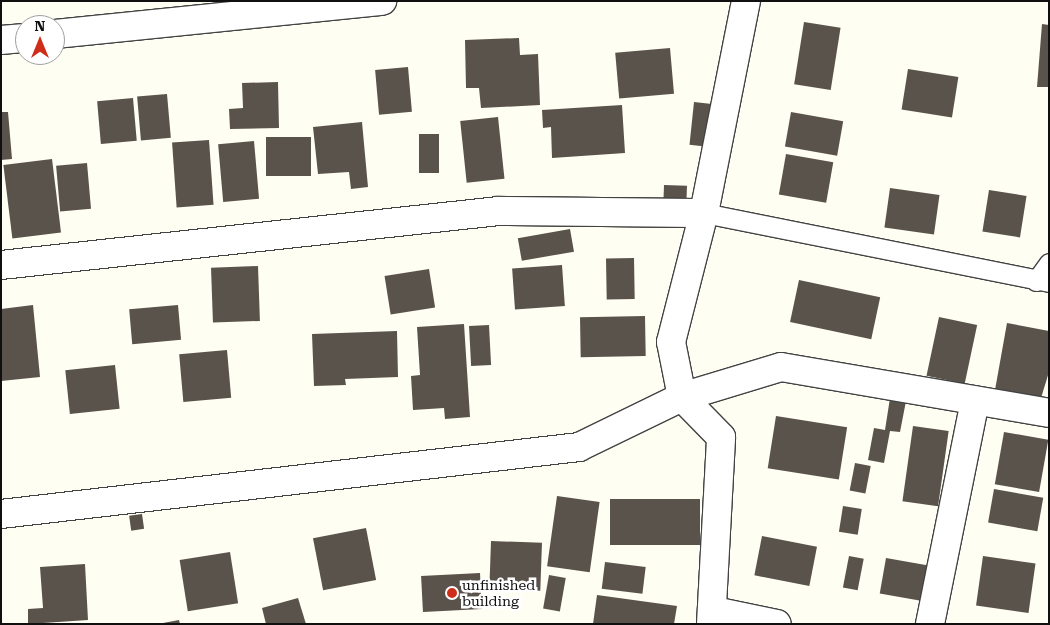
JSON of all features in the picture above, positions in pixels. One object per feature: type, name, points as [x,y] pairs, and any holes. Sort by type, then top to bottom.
[{"type":"street","points":[[65,33],[382,1]]},
{"type":"street","points":[[746,1],[704,213],[671,342],[682,397],[721,437],[712,618],[777,624]]},
{"type":"street","points":[[1,40],[15,39]]},
{"type":"street","points":[[1,265],[499,212],[704,213]]},
{"type":"street","points":[[1,514],[579,447],[682,397],[781,367],[1049,412]]},
{"type":"street","points":[[930,624],[976,400]]},
{"type":"lane","points":[[704,213],[1042,282],[1049,263]]},
{"type":"building","points":[[804,22],[841,28],[831,90],[794,84]]},
{"type":"building","points":[[1042,24],[1049,25],[1049,87],[1037,87]]},
{"type":"building","points":[[519,38],[520,55],[538,54],[540,105],[481,108],[479,88],[466,88],[465,40]]},
{"type":"building","points":[[670,48],[674,94],[619,99],[615,53]]},
{"type":"building","points":[[408,67],[412,112],[379,115],[375,70]]},
{"type":"building","points":[[908,69],[958,77],[952,117],[902,109]]},
{"type":"building","points":[[278,82],[279,128],[230,129],[229,109],[243,108],[242,83]]},
{"type":"building","points":[[167,94],[171,138],[141,140],[137,97]]},
{"type":"building","points":[[133,98],[137,141],[101,144],[97,101]]},
{"type":"building","points":[[694,102],[712,104],[707,147],[690,145]]},
{"type":"building","points":[[622,105],[625,153],[552,158],[551,127],[543,128],[542,110]]},
{"type":"building","points":[[1,112],[8,112],[12,159],[1,160]]},
{"type":"building","points":[[791,112],[843,121],[837,156],[785,146]]},
{"type":"building","points":[[498,117],[504,179],[467,183],[460,121]]},
{"type":"building","points":[[362,122],[368,187],[351,189],[349,172],[318,174],[313,127]]},
{"type":"building","points":[[419,134],[439,134],[439,173],[419,173]]},
{"type":"building","points":[[266,137],[311,137],[311,176],[266,176]]},
{"type":"building","points":[[209,140],[214,205],[177,207],[172,143]]},
{"type":"building","points":[[254,141],[259,199],[223,202],[218,144]]},
{"type":"building","points":[[786,154],[833,162],[826,203],[779,194]]},
{"type":"building","points":[[52,159],[61,232],[12,238],[3,165]]},
{"type":"building","points":[[87,163],[91,209],[60,212],[56,166]]},
{"type":"building","points":[[664,185],[687,186],[686,209],[663,208]]},
{"type":"building","points":[[890,188],[940,195],[934,235],[884,228]]},
{"type":"building","points":[[989,190],[1027,196],[1020,237],[982,231]]},
{"type":"building","points":[[570,229],[574,252],[522,261],[518,238]]},
{"type":"building","points":[[606,258],[634,258],[635,299],[607,299]]},
{"type":"building","points":[[562,265],[565,306],[515,309],[512,268]]},
{"type":"building","points":[[258,266],[260,321],[213,323],[211,268]]},
{"type":"building","points":[[429,269],[435,308],[391,315],[385,276]]},
{"type":"building","points":[[799,280],[880,297],[871,339],[790,322]]},
{"type":"building","points":[[33,305],[40,377],[1,381],[1,309]]},
{"type":"building","points":[[178,305],[181,340],[132,344],[129,309]]},
{"type":"building","points":[[645,316],[646,356],[581,357],[580,317]]},
{"type":"building","points":[[939,317],[977,325],[965,384],[927,376]]},
{"type":"building","points":[[1007,323],[1049,331],[1049,372],[1041,398],[995,390]]},
{"type":"building","points":[[464,324],[470,417],[445,419],[444,408],[413,410],[411,376],[420,375],[417,327]]},
{"type":"building","points":[[489,325],[491,365],[471,366],[469,326]]},
{"type":"building","points":[[397,331],[398,377],[345,379],[346,385],[314,386],[312,334]]},
{"type":"building","points":[[227,350],[231,398],[183,402],[179,354]]},
{"type":"building","points":[[115,365],[120,409],[70,414],[65,370]]},
{"type":"building","points":[[890,398],[906,401],[900,432],[890,431],[884,463],[868,460],[874,428],[885,430]]},
{"type":"building","points":[[776,416],[847,427],[839,480],[768,468]]},
{"type":"building","points":[[913,426],[949,431],[938,506],[902,501]]},
{"type":"building","points":[[1004,432],[1048,440],[1039,492],[995,484]]},
{"type":"building","points":[[855,463],[871,466],[865,494],[850,490]]},
{"type":"building","points":[[994,489],[1043,498],[1037,531],[988,522]]},
{"type":"building","points":[[557,496],[600,502],[590,572],[547,566]]},
{"type":"building","points":[[610,499],[700,499],[700,545],[610,545]]},
{"type":"building","points":[[843,506],[862,509],[858,535],[839,532]]},
{"type":"building","points":[[142,514],[144,529],[131,531],[129,516]]},
{"type":"building","points":[[366,528],[376,580],[323,590],[313,538]]},
{"type":"building","points":[[762,536],[817,547],[809,586],[754,575]]},
{"type":"building","points":[[491,541],[542,543],[540,591],[489,589]]},
{"type":"building","points":[[230,552],[238,603],[188,611],[180,560]]},
{"type":"building","points":[[849,556],[864,559],[858,590],[843,587]]},
{"type":"building","points":[[983,556],[1035,563],[1029,613],[976,606]]},
{"type":"building","points":[[886,558],[931,566],[925,601],[880,593]]},
{"type":"building","points":[[605,562],[646,567],[642,594],[602,589]]},
{"type":"building","points":[[85,564],[88,620],[28,624],[28,609],[43,608],[40,567]]},
{"type":"building","name":"unfinished building","points":[[480,573],[482,609],[423,612],[421,576]]},
{"type":"building","points":[[549,575],[566,578],[560,611],[543,608]]},
{"type":"building","points":[[597,595],[677,606],[674,624],[593,624]]},
{"type":"building","points":[[298,598],[306,624],[266,624],[262,608]]},
{"type":"building","points":[[179,620],[180,624],[163,624],[163,623]]},
{"type":"place","name":"unfinished building","points":[[452,593]]}]
